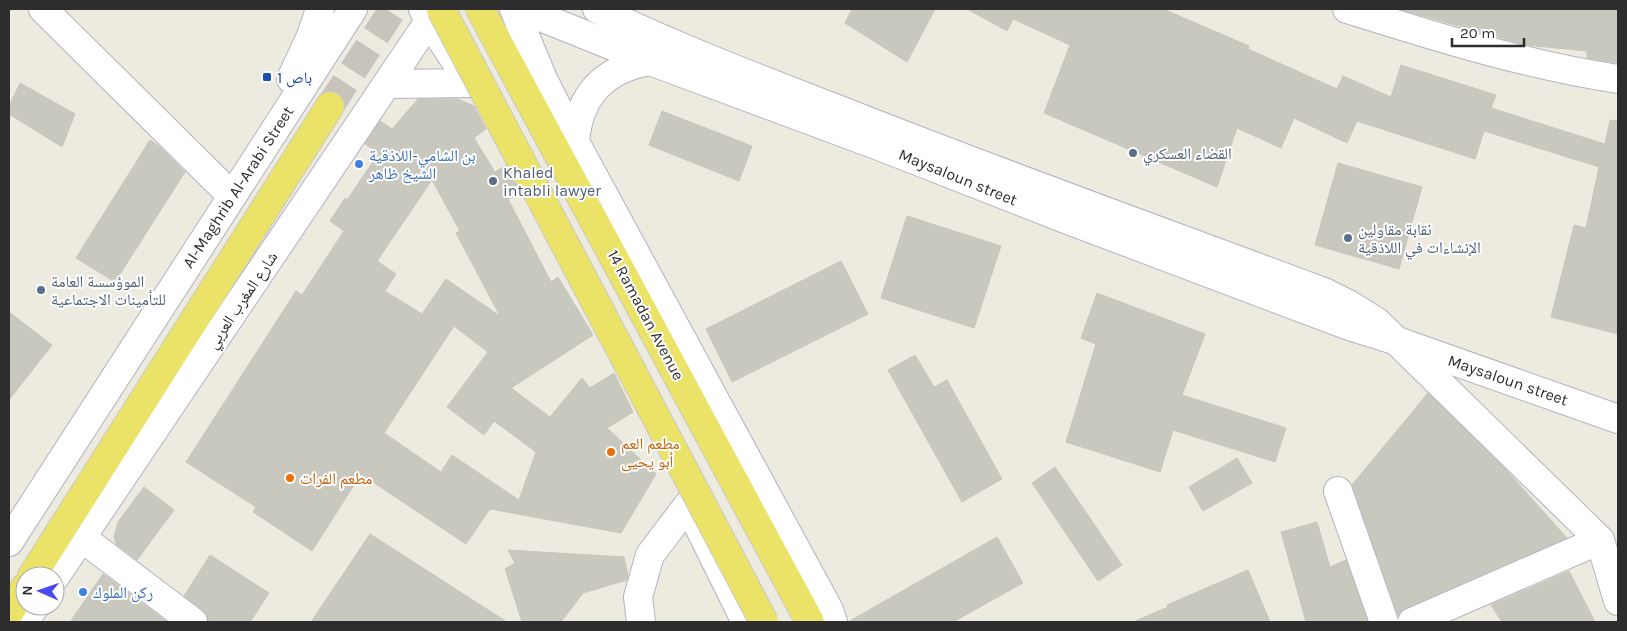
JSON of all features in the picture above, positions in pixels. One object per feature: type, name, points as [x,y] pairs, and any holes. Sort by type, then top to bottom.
[{"type":"main road","points":[[43,9],[232,196]]},
{"type":"main road","points":[[255,159],[311,36],[320,9]]},
{"type":"main road","name":"Al-Maghrib Al-Arabi Street","points":[[9,542],[353,9]]},
{"type":"main road","name":"14 Ramadan Avenue","points":[[480,9],[810,622]]},
{"type":"main road","points":[[514,9],[543,79],[574,142],[829,610],[833,622]]},
{"type":"main road","name":"Maysaloun street","points":[[521,9],[650,61],[880,146],[1068,220],[1349,326],[1397,341],[1618,419]]},
{"type":"main road","name":"Maysaloun street","points":[[597,9],[645,32],[710,59],[891,130],[1324,292],[1377,322],[1397,341]]},
{"type":"main road","points":[[1347,9],[1454,43],[1590,75],[1618,79]]},
{"type":"main road","points":[[434,12],[688,504],[746,622]]},
{"type":"main road","points":[[434,12],[764,622]]},
{"type":"main road","name":"شارع المغرب العربي","points":[[63,566],[388,84],[434,12]]},
{"type":"main road","points":[[574,142],[580,112],[596,86],[620,69],[650,61]]},
{"type":"main road","points":[[388,84],[470,83]]},
{"type":"main road","points":[[38,566],[330,106]]},
{"type":"main road","points":[[1397,341],[1600,540],[1618,601]]},
{"type":"main road","points":[[1338,491],[1384,622]]},
{"type":"main road","points":[[641,622],[638,597],[650,555],[688,504]]},
{"type":"main road","points":[[82,538],[193,622]]},
{"type":"main road","points":[[1412,622],[1600,540]]},
{"type":"building","points":[[852,9],[935,9],[907,62],[845,23]]},
{"type":"building","points":[[967,9],[1163,9],[1249,46],[1248,49],[1337,89],[1343,76],[1391,97],[1401,65],[1496,95],[1491,108],[1605,144],[1610,120],[1618,121],[1618,334],[1551,317],[1574,225],[1586,228],[1599,167],[1484,131],[1475,159],[1357,121],[1347,143],[1294,118],[1281,148],[1237,128],[1217,187],[1044,113],[1070,45],[1013,19],[1007,31]]},
{"type":"building","points":[[1399,9],[1618,9],[1618,63],[1587,58],[1587,51],[1526,45]]},
{"type":"building","points":[[20,83],[75,114],[62,147],[9,114],[9,106]]},
{"type":"building","points":[[418,99],[458,99],[474,106],[486,129],[474,138],[495,172],[506,165],[521,194],[508,199],[551,282],[558,277],[593,335],[511,388],[550,417],[582,378],[590,388],[614,373],[633,412],[607,428],[656,474],[621,533],[490,509],[466,544],[361,474],[312,551],[253,512],[256,507],[186,462],[296,291],[302,295],[344,231],[330,221],[345,198],[347,200],[379,153],[365,144],[380,121],[392,129]],"holes":[[[432,180],[460,231],[456,233],[500,316],[446,279],[422,314],[385,291],[396,274],[377,261]],[[454,326],[488,352],[447,407],[484,435],[494,421],[536,452],[519,500],[452,455],[441,472],[384,433]]]},
{"type":"building","points":[[662,111],[752,146],[739,181],[649,145]]},
{"type":"building","points":[[150,140],[160,147],[185,172],[115,282],[76,258]]},
{"type":"building","points":[[1338,163],[1422,187],[1399,269],[1315,245]]},
{"type":"building","points":[[907,216],[1001,246],[974,328],[881,298]]},
{"type":"building","points":[[841,261],[868,314],[732,382],[706,329]]},
{"type":"building","points":[[1097,293],[1205,334],[1182,395],[1286,428],[1275,462],[1173,430],[1160,472],[1066,442],[1096,344],[1081,338]]},
{"type":"building","points":[[9,312],[52,345],[9,400]]},
{"type":"building","points":[[915,355],[934,387],[947,380],[1002,479],[962,502],[888,370]]},
{"type":"building","points":[[1428,393],[1507,471],[1567,538],[1406,608],[1398,615],[1352,485]]},
{"type":"building","points":[[1237,458],[1252,483],[1203,511],[1189,487]]},
{"type":"building","points":[[1055,467],[1122,565],[1098,581],[1032,483]]},
{"type":"building","points":[[144,487],[174,510],[137,560],[116,544],[114,537],[118,522]]},
{"type":"building","points":[[1317,522],[1330,567],[1346,560],[1368,622],[1306,622],[1281,532]]},
{"type":"building","points":[[370,534],[507,622],[311,622]]},
{"type":"building","points":[[997,537],[1023,583],[953,622],[848,622]]},
{"type":"building","points":[[508,550],[624,557],[628,575],[627,580],[583,593],[561,622],[522,622],[505,569],[515,563]]},
{"type":"building","points":[[210,555],[269,593],[250,622],[208,622],[203,610],[184,596]]},
{"type":"building","points":[[1248,570],[1270,622],[1133,622],[1168,607],[1167,605]]},
{"type":"building","points":[[1569,571],[1595,622],[1502,622],[1491,605]]},
{"type":"building","points":[[103,574],[167,622],[70,622]]},
{"type":"tunnel","points":[[330,106],[393,9]]},
{"type":"place","name":"باص 1","points":[[267,77]]},
{"type":"place","name":"القضاء العسكري","points":[[1133,153]]},
{"type":"place","name":"بن الشامي-اللاذقية الشيخ ظاهر","points":[[359,164]]},
{"type":"place","name":"Khaled intabli lawyer","points":[[493,181]]},
{"type":"place","name":"نقابة مقاولين الإنشاءات في اللاذقية","points":[[1348,238]]},
{"type":"place","name":"الموؤسسة العامة للتأمينات الاجتماعية","points":[[41,290]]},
{"type":"place","name":"مطعم العم أبو يحيى","points":[[611,452]]},
{"type":"place","name":"مطعم الفرات","points":[[290,478]]},
{"type":"place","name":"ركن الملوك","points":[[83,592]]}]
